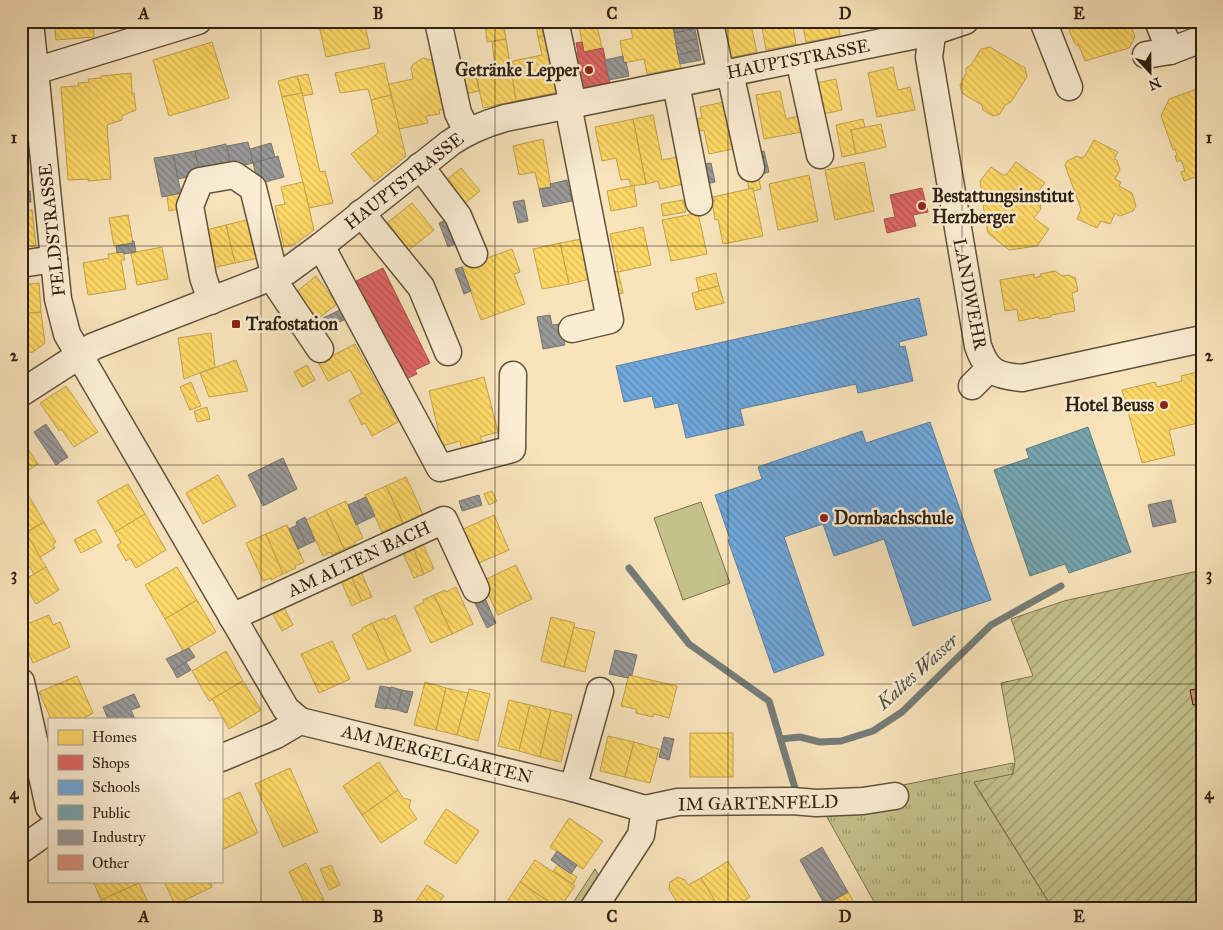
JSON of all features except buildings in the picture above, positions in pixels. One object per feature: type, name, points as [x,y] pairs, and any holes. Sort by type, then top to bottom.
[{"type":"street","points":[[31,88],[198,21]]},
{"type":"street","points":[[438,21],[458,113],[467,131]]},
{"type":"street","points":[[555,21],[610,320],[572,329]]},
{"type":"street","name":"HAUPTSTRASSE","points":[[21,393],[94,346],[274,278],[301,262],[420,166],[467,131],[505,118],[799,59],[965,21]]},
{"type":"street","points":[[1043,21],[1069,86]]},
{"type":"street","points":[[1158,21],[1158,53],[1199,40]]},
{"type":"street","points":[[710,23],[732,73],[756,158]]},
{"type":"street","name":"FELDSTRASSE","points":[[27,25],[31,88],[58,299],[67,334],[79,354]]},
{"type":"street","name":"LANDWEHR","points":[[933,27],[928,57],[959,242],[978,346],[982,356],[981,377],[1002,376],[1022,378],[1202,339]]},
{"type":"street","points":[[799,59],[820,155]]},
{"type":"street","points":[[676,84],[699,202]]},
{"type":"street","points":[[420,166],[458,216],[474,254]]},
{"type":"street","points":[[211,301],[203,277],[190,206],[200,181],[234,175],[253,188],[274,278],[320,349]]},
{"type":"street","points":[[362,213],[421,287],[448,352]]},
{"type":"street","points":[[321,246],[440,468],[512,449],[513,375]]},
{"type":"street","points":[[21,264],[54,259]]},
{"type":"street","points":[[79,354],[286,709],[300,721],[276,735],[222,758]]},
{"type":"street","name":"AM ALTEN BACH","points":[[232,617],[444,520],[476,589]]},
{"type":"street","points":[[21,682],[48,803]]},
{"type":"street","points":[[573,788],[600,691]]},
{"type":"street","name":"AM MERGELGARTEN","points":[[300,721],[573,788],[645,809]]},
{"type":"street","name":"IM GARTENFELD","points":[[645,809],[678,802],[793,801],[816,803],[863,801],[895,796]]},
{"type":"street","points":[[592,909],[641,835],[645,809]]},
{"type":"street","points":[[21,850],[48,831]]},
{"type":"green space","points":[[701,502],[730,583],[683,600],[654,518]]},
{"type":"green space","points":[[1202,570],[1202,909],[1053,909],[974,782],[1013,774],[1015,761],[1001,683],[1033,676],[1011,619],[1064,601]]},
{"type":"green space","points":[[1013,763],[1013,774],[974,783],[1053,909],[878,909],[812,790],[858,794]]},
{"type":"green space","points":[[595,869],[617,909],[569,909]]},
{"type":"waterway","name":"Kaltes Wasser","points":[[629,568],[689,644],[769,701],[795,788]]},
{"type":"waterway","name":"Kaltes Wasser","points":[[781,739],[800,737],[820,742],[841,741],[873,731],[902,712],[991,625],[1061,586]]},
{"type":"place","name":"Getränke Lepper","points":[[589,70]]},
{"type":"place","name":"Bestattungsinstitut Herzberger","points":[[922,206]]},
{"type":"place","name":"Trafostation","points":[[236,324]]},
{"type":"place","name":"Hotel Beuss","points":[[1164,405]]},
{"type":"place","name":"Dornbachschule","points":[[824,518]]}]
